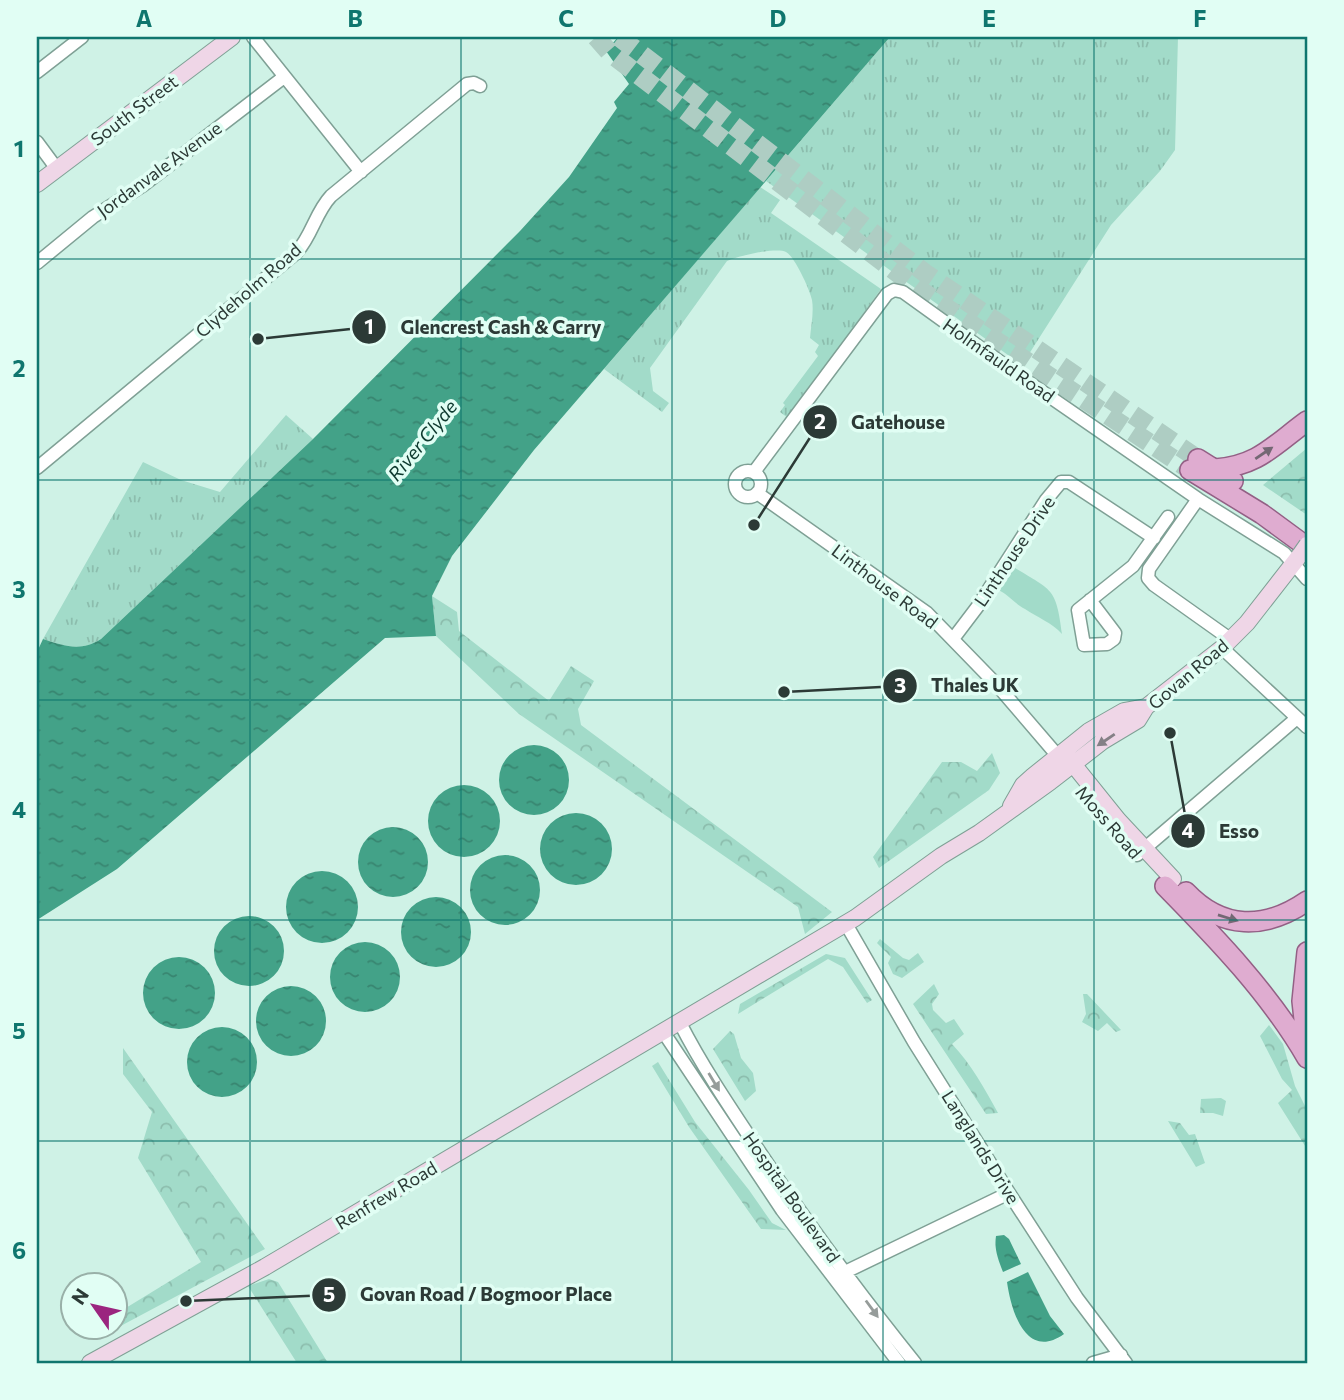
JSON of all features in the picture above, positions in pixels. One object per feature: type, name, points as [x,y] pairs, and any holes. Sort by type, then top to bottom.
[{"type":"main road","points":[[1201,466],[1247,464],[1266,453],[1307,421]]},
{"type":"main road","points":[[1201,466],[1307,530]]},
{"type":"main road","points":[[1201,466],[1262,514],[1302,553]]},
{"type":"main road","points":[[1169,883],[1205,909],[1237,921],[1255,923],[1270,920],[1307,901]]},
{"type":"main road","points":[[1169,883],[1282,1018],[1307,1058]]},
{"type":"main road","points":[[1307,952],[1302,1001],[1307,1047]]},
{"type":"street","points":[[37,72],[82,37]]},
{"type":"street","name":"South Street","points":[[37,184],[232,37]]},
{"type":"street","points":[[253,37],[361,172]]},
{"type":"street","name":"Jordanvale Avenue","points":[[37,263],[93,217],[142,186],[284,77]]},
{"type":"street","name":"Clydeholm Road","points":[[37,468],[296,253],[328,200],[467,85],[474,83],[480,86]]},
{"type":"street","points":[[37,142],[57,169]]},
{"type":"street","name":"Holmfauld Road","points":[[754,472],[887,294],[894,290],[903,292],[1198,499],[1284,553],[1302,553],[1307,579]]},
{"type":"street","points":[[754,472],[760,480],[757,493]]},
{"type":"street","name":"Linthouse Road","points":[[754,472],[740,473],[735,486],[743,496],[751,497],[757,493],[927,613],[997,685],[1057,755]]},
{"type":"street","name":"Linthouse Drive","points":[[953,639],[978,606],[1046,500],[1061,482],[1069,482],[1154,538]]},
{"type":"street","points":[[1198,499],[1149,569],[1148,578],[1216,628],[1226,644],[1307,727]]},
{"type":"street","points":[[1090,600],[1133,566],[1168,517]]},
{"type":"street","name":"Govan Road","points":[[846,924],[1050,782],[1103,741],[1138,720],[1146,707],[1226,644],[1247,623],[1302,553]]},
{"type":"street","points":[[1009,811],[1023,785],[1057,755],[1124,710],[1146,707]]},
{"type":"street","points":[[1141,852],[1297,718]]},
{"type":"street","points":[[1057,755],[1069,768]]},
{"type":"street","name":"Moss Road","points":[[1069,768],[1169,883]]},
{"type":"street","name":"Renfrew Road","points":[[90,1363],[265,1267],[846,924]]},
{"type":"street","name":"Langlands Drive","points":[[846,924],[914,1042],[1009,1193],[1077,1298],[1123,1359]]},
{"type":"street","name":"Hospital Boulevard","points":[[680,1023],[787,1194],[874,1313],[915,1363]]},
{"type":"street","name":"Hospital Boulevard","points":[[664,1032],[782,1210],[899,1363]]},
{"type":"street","points":[[833,1278],[1009,1193]]},
{"type":"street","points":[[1093,1363],[1123,1359]]},
{"type":"green space","points":[[890,37],[1178,37],[1175,150],[1160,171],[1111,225],[1022,365],[766,181]]},
{"type":"green space","points":[[760,187],[780,200],[771,213],[881,289],[788,418],[780,412],[785,405],[783,403],[818,356],[815,352],[819,345],[810,338],[813,305],[808,289],[798,267],[786,252],[766,251],[727,261],[650,368],[653,391],[669,403],[662,412],[604,369]]},
{"type":"green space","points":[[286,415],[313,439],[101,639],[79,647],[43,639],[143,462],[181,480],[220,492]]},
{"type":"green space","points":[[1307,448],[1307,515],[1263,485]]},
{"type":"green space","points":[[1012,566],[1049,591],[1057,606],[1062,634],[998,590]]},
{"type":"green space","points":[[432,596],[457,612],[459,631],[549,701],[571,666],[594,681],[578,709],[581,725],[832,912],[805,934],[798,907],[519,714],[436,636]]},
{"type":"green space","points":[[992,753],[1000,773],[989,790],[879,868],[873,857],[942,762],[961,762],[977,771]]},
{"type":"green space","points":[[880,939],[903,958],[909,960],[918,953],[924,962],[902,978],[893,974],[888,963],[891,957],[877,943]]},
{"type":"green space","points":[[826,954],[845,958],[872,1000],[867,1003],[843,967],[828,959],[738,1014],[740,1004]]},
{"type":"green space","points":[[934,984],[939,994],[932,1004],[933,1010],[946,1023],[954,1019],[964,1034],[952,1044],[983,1086],[998,1113],[986,1114],[913,1004]]},
{"type":"green space","points":[[1083,994],[1087,994],[1121,1030],[1116,1032],[1107,1023],[1098,1031],[1082,1022],[1086,1014]]},
{"type":"green space","points":[[1269,1025],[1283,1044],[1295,1086],[1307,1110],[1307,1149],[1278,1103],[1292,1090],[1282,1079],[1260,1036]]},
{"type":"green space","points":[[730,1031],[734,1034],[741,1058],[753,1073],[756,1091],[745,1101],[713,1049]]},
{"type":"green space","points":[[123,1048],[265,1249],[130,1321],[130,1305],[201,1262],[138,1158],[152,1112],[123,1074]]},
{"type":"green space","points":[[658,1062],[695,1122],[772,1223],[786,1230],[761,1229],[689,1127],[652,1066]]},
{"type":"green space","points":[[1221,1098],[1226,1101],[1223,1116],[1200,1113],[1201,1099]]},
{"type":"green space","points":[[1168,1121],[1180,1123],[1189,1135],[1195,1134],[1205,1163],[1196,1167]]},
{"type":"green space","points":[[269,1279],[278,1282],[328,1363],[297,1363],[248,1286]]},
{"type":"water","name":"River Clyde","points":[[618,37],[890,37],[534,450],[452,556],[432,596],[436,636],[385,638],[117,869],[37,920],[37,652],[43,639],[79,647],[101,639],[313,439],[520,231],[569,177],[617,108],[614,102],[629,84],[606,51]]},
{"type":"water","points":[[541,745],[554,751],[563,760],[567,766],[567,794],[559,805],[548,813],[527,815],[509,805],[501,794],[499,773],[509,755],[520,747]]},
{"type":"water","points":[[464,785],[484,791],[494,801],[500,821],[494,841],[484,851],[464,857],[444,851],[434,841],[428,821],[434,801],[444,791]]},
{"type":"water","points":[[576,813],[596,819],[606,829],[612,849],[606,869],[596,879],[576,885],[556,879],[546,869],[540,849],[546,829],[556,819]]},
{"type":"water","points":[[400,827],[413,833],[422,842],[426,848],[426,876],[418,887],[407,895],[386,897],[368,887],[360,876],[358,855],[368,837],[379,829]]},
{"type":"water","points":[[512,855],[525,861],[534,870],[538,876],[538,904],[530,915],[519,923],[498,925],[480,915],[472,904],[470,883],[480,865],[491,857]]},
{"type":"water","points":[[322,871],[342,877],[352,887],[358,907],[352,927],[342,937],[322,943],[302,937],[292,927],[286,907],[292,887],[302,877]]},
{"type":"water","points":[[443,897],[456,903],[465,912],[469,918],[469,946],[461,957],[450,965],[429,967],[411,957],[403,946],[401,925],[411,907],[422,899]]},
{"type":"water","points":[[256,916],[269,922],[278,931],[282,937],[282,965],[274,976],[263,984],[242,986],[224,976],[216,965],[214,944],[224,926],[235,918]]},
{"type":"water","points":[[365,942],[390,952],[400,977],[390,1002],[365,1012],[340,1002],[330,977],[340,952]]},
{"type":"water","points":[[179,957],[199,963],[209,973],[215,993],[209,1013],[199,1023],[179,1029],[159,1023],[149,1013],[143,993],[149,973],[159,963]]},
{"type":"water","points":[[291,986],[316,996],[326,1021],[316,1046],[291,1056],[266,1046],[256,1021],[266,996]]},
{"type":"water","points":[[215,1027],[229,1027],[242,1033],[251,1042],[257,1062],[255,1075],[247,1087],[229,1097],[215,1097],[202,1091],[193,1082],[187,1069],[187,1055],[193,1042],[202,1033]]},
{"type":"water","points":[[1004,1235],[1009,1239],[1021,1264],[1003,1272],[997,1254],[996,1236]]},
{"type":"water","points":[[1028,1272],[1050,1316],[1064,1334],[1051,1341],[1030,1337],[1012,1306],[1007,1282]]},
{"type":"tunnel","points":[[596,37],[610,53],[917,288],[1190,470]]},
{"type":"tunnel","points":[[619,37],[925,273],[1198,459]]},
{"type":"place","name":"Glencrest Cash & Carry","points":[[258,339]]},
{"type":"place","name":"Gatehouse","points":[[754,525]]},
{"type":"place","name":"Thales UK","points":[[784,692]]},
{"type":"place","name":"Esso","points":[[1170,733]]},
{"type":"place","name":"Govan Road / Bogmoor Place","points":[[186,1301]]}]
